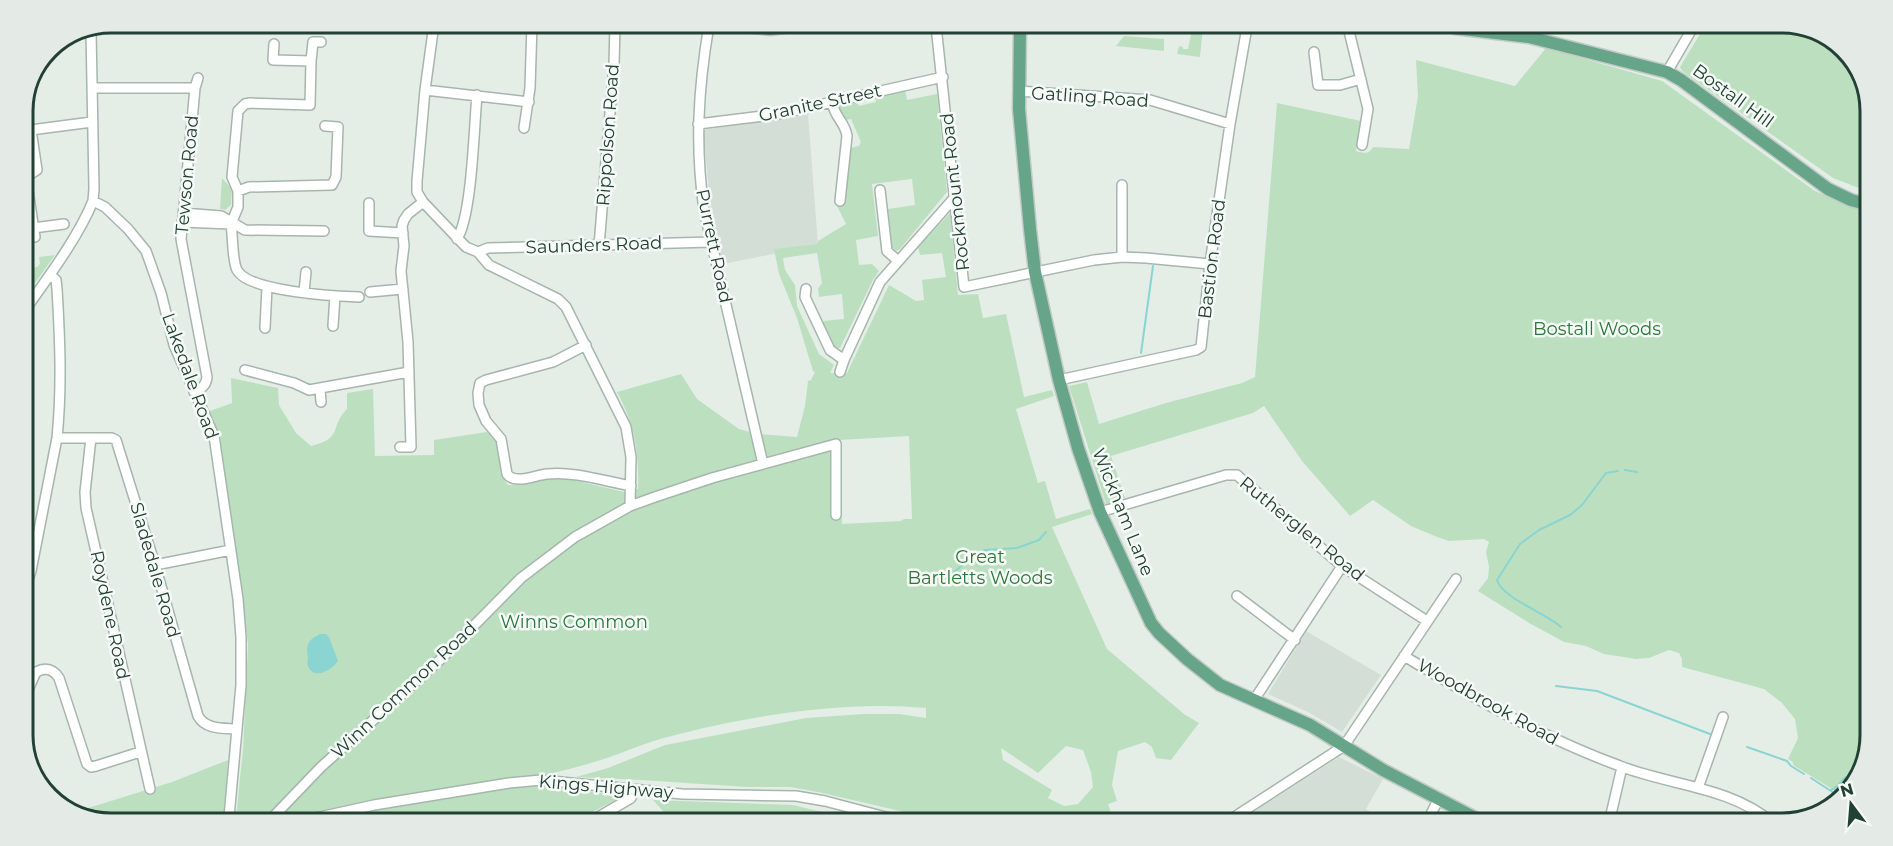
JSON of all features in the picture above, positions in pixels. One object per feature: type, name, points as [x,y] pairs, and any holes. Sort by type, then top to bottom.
[{"type":"main road","name":"Wickham Lane","points":[[1020,33],[1018,91],[1020,132],[1035,272],[1059,380],[1078,448],[1100,512],[1151,623],[1203,673],[1220,685],[1310,725],[1438,800],[1465,813]]},
{"type":"main road","name":"Bostall Hill","points":[[1529,33],[1667,72],[1682,80],[1828,189],[1860,202]]},
{"type":"street","points":[[433,33],[425,90],[417,187],[423,202],[457,239],[466,247],[478,252],[489,265],[558,299],[572,316],[626,427],[632,457],[630,506]]},
{"type":"street","points":[[524,128],[529,102],[532,33]]},
{"type":"street","name":"Rippolson Road","points":[[599,246],[615,33]]},
{"type":"street","name":"Purrett Road","points":[[708,33],[701,78],[698,124],[702,190],[763,464]]},
{"type":"street","name":"Rockmount Road","points":[[937,33],[964,287],[1035,272]]},
{"type":"street","name":"Bastion Road","points":[[1059,380],[1196,350],[1201,346],[1230,124],[1247,33]]},
{"type":"street","points":[[1350,33],[1368,109],[1362,145]]},
{"type":"street","points":[[1667,72],[1690,33]]},
{"type":"street","points":[[33,299],[85,219],[93,201],[91,36]]},
{"type":"street","points":[[321,42],[313,42],[310,105],[250,103],[245,104],[238,111],[232,177],[238,190],[238,207],[231,224],[235,264],[237,270],[247,280],[267,287],[359,297]]},
{"type":"street","points":[[274,44],[269,60],[311,61]]},
{"type":"street","points":[[1314,52],[1318,85],[1340,85],[1361,79]]},
{"type":"street","name":"Granite Street","points":[[698,124],[779,114],[943,77]]},
{"type":"street","points":[[195,88],[198,78]]},
{"type":"street","name":"Tewson Road","points":[[92,88],[195,88],[181,239],[207,377],[202,388],[194,392]]},
{"type":"street","points":[[425,90],[529,102]]},
{"type":"street","name":"Gatling Road","points":[[1018,91],[1150,100],[1230,124]]},
{"type":"street","points":[[457,239],[461,232],[468,195],[477,96]]},
{"type":"street","points":[[832,101],[833,112],[846,129],[847,136],[840,201]]},
{"type":"street","points":[[33,130],[92,122]]},
{"type":"street","points":[[238,190],[249,187],[332,185],[336,177],[338,127],[325,126]]},
{"type":"street","points":[[33,154],[37,170],[33,173]]},
{"type":"street","points":[[1122,184],[1122,257]]},
{"type":"street","points":[[880,190],[887,251],[898,261]]},
{"type":"street","points":[[840,372],[880,282],[955,197]]},
{"type":"street","name":"Lakedale Road","points":[[93,201],[105,207],[146,250],[174,345],[214,436],[231,550],[242,648],[230,813]]},
{"type":"street","points":[[400,447],[411,447],[414,405],[401,271],[404,220],[423,202]]},
{"type":"street","points":[[369,203],[369,231],[403,232]]},
{"type":"street","points":[[183,217],[221,216],[231,224],[245,230],[324,231]]},
{"type":"street","points":[[33,225],[34,232],[64,224]]},
{"type":"street","name":"Saunders Road","points":[[478,252],[488,248],[712,242]]},
{"type":"street","points":[[1035,272],[1094,260],[1122,257],[1210,264]]},
{"type":"street","points":[[304,292],[306,272]]},
{"type":"street","points":[[33,560],[57,438],[61,378],[57,289],[56,280],[50,274]]},
{"type":"street","points":[[265,328],[267,287]]},
{"type":"street","points":[[370,292],[403,289]]},
{"type":"street","points":[[806,289],[805,297],[830,350],[844,360]]},
{"type":"street","points":[[333,326],[335,296]]},
{"type":"street","points":[[586,345],[553,362],[480,383],[478,393],[481,410],[486,421],[501,439],[507,474],[510,478],[516,480],[543,474],[561,474],[631,486]]},
{"type":"street","points":[[246,370],[294,383],[309,390],[409,372]]},
{"type":"street","points":[[320,389],[321,402]]},
{"type":"street","name":"Sladedale Road","points":[[57,438],[112,438],[116,440],[198,716],[204,724],[237,729]]},
{"type":"street","name":"Roydene Road","points":[[91,438],[85,492],[86,508],[150,789]]},
{"type":"street","name":"Winn Common Road","points":[[277,813],[321,767],[441,659],[521,578],[575,537],[630,506],[686,486],[836,444],[836,515]]},
{"type":"street","name":"Rutherglen Road","points":[[1100,512],[1233,474],[1240,477],[1342,566],[1427,621]]},
{"type":"street","points":[[155,565],[231,550]]},
{"type":"street","points":[[1254,700],[1342,566]]},
{"type":"street","points":[[1240,813],[1344,746],[1456,579]]},
{"type":"street","points":[[1237,596],[1295,640]]},
{"type":"street","name":"Woodbrook Road","points":[[1404,656],[1521,724],[1622,767],[1740,802],[1759,813]]},
{"type":"street","points":[[33,679],[36,672],[46,669],[51,670],[59,678],[87,764],[91,767],[140,752]]},
{"type":"street","points":[[1698,788],[1723,717]]},
{"type":"street","points":[[1611,813],[1622,767]]},
{"type":"street","name":"Kings Highway","points":[[343,813],[374,805],[524,781],[549,781],[716,796],[796,796],[870,813]]},
{"type":"street","points":[[605,813],[631,798],[633,789]]},
{"type":"street","points":[[1432,813],[1438,800]]},
{"type":"shaded area","points":[[808,114],[818,245],[723,264],[712,219],[703,130]]},
{"type":"shaded area","points":[[1306,631],[1381,675],[1342,732],[1308,712],[1268,694]]},
{"type":"shaded area","points":[[1339,757],[1383,779],[1366,809],[1373,813],[1252,813]]},
{"type":"green space","points":[[1202,33],[1200,57],[1177,54],[1179,46],[1188,49],[1191,34],[1189,34]]},
{"type":"green space","points":[[1701,33],[1797,34],[1821,43],[1833,52],[1847,68],[1859,96],[1860,188],[1833,178],[1682,71],[1680,67]]},
{"type":"green space","points":[[1124,36],[1164,39],[1164,51],[1116,46]]},
{"type":"green space","name":"Bostall Woods","points":[[1546,48],[1662,81],[1815,191],[1860,210],[1860,735],[1859,750],[1850,774],[1821,774],[1821,782],[1793,765],[1793,762],[1788,759],[1798,738],[1795,719],[1782,703],[1764,689],[1682,667],[1679,653],[1669,650],[1649,658],[1636,659],[1604,654],[1586,646],[1564,642],[1478,591],[1488,578],[1489,567],[1486,552],[1489,542],[1484,539],[1449,541],[1437,537],[1411,526],[1373,500],[1350,516],[1302,461],[1264,406],[1253,413],[1111,456],[1125,498],[1106,504],[1069,386],[1087,382],[1099,424],[1242,383],[1255,377],[1277,103],[1361,121],[1356,151],[1364,153],[1373,147],[1409,149],[1418,96],[1416,60],[1515,86]]},
{"type":"green space","points":[[905,90],[907,100],[937,94],[947,192],[896,251],[892,248],[888,209],[915,205],[912,179],[872,184],[878,236],[856,240],[859,265],[872,264],[879,271],[840,348],[833,346],[822,321],[844,319],[842,294],[819,297],[818,289],[822,283],[817,253],[783,258],[785,270],[795,285],[797,306],[819,354],[834,365],[830,373],[847,373],[889,285],[916,301],[924,300],[922,280],[946,277],[942,253],[920,255],[918,247],[950,213],[958,295],[978,294],[983,318],[1006,314],[1024,397],[1052,390],[1054,396],[1016,409],[1038,483],[1045,481],[1056,519],[1090,509],[1092,514],[1052,527],[1107,649],[1184,714],[1199,723],[1171,760],[1156,758],[1152,747],[1145,742],[1118,751],[1112,785],[1117,801],[1108,804],[1111,813],[909,813],[790,787],[747,787],[576,777],[608,768],[665,745],[806,718],[900,714],[926,718],[926,708],[862,706],[763,716],[730,722],[660,739],[600,760],[550,774],[552,787],[573,787],[603,793],[608,789],[614,794],[621,795],[592,813],[357,813],[353,804],[312,813],[236,813],[243,750],[248,644],[220,436],[207,412],[232,403],[231,378],[278,388],[279,405],[296,433],[311,446],[332,436],[347,409],[347,393],[373,389],[375,456],[434,455],[434,440],[487,432],[496,439],[501,474],[508,485],[544,479],[569,479],[624,492],[638,489],[635,439],[617,392],[681,374],[697,399],[739,429],[758,434],[797,437],[805,406],[808,381],[815,372],[779,274],[774,249],[818,244],[818,241],[846,224],[836,204],[844,202],[850,148],[859,146],[861,142],[851,119],[845,120],[837,107],[839,104],[856,100],[859,106],[876,102],[875,96]],"holes":[[[909,436],[912,519],[842,524],[840,440]],[[1066,746],[1083,750],[1091,772],[1093,787],[1078,804],[1064,806],[1048,798],[1052,790],[1003,760],[1001,748],[1038,773]]]},
{"type":"green space","points":[[222,178],[232,189],[231,205],[225,210],[220,209]]},
{"type":"green space","points":[[55,255],[33,286],[33,268],[40,264],[39,257]]},
{"type":"green space","points":[[228,760],[224,813],[111,813],[86,809],[172,782]]},
{"type":"green space","points":[[653,800],[793,805],[827,813],[665,813]]},
{"type":"water","points":[[320,634],[326,634],[329,637],[338,661],[328,670],[315,673],[308,665],[307,646]]},
{"type":"waterway","points":[[1141,353],[1153,266]]},
{"type":"waterway","points":[[1625,470],[1637,472]]},
{"type":"waterway","points":[[1561,627],[1515,599],[1501,587],[1497,580],[1520,544],[1539,530],[1570,515],[1582,505],[1606,473],[1618,471]]},
{"type":"waterway","points":[[942,582],[976,554],[985,550],[1017,548],[1039,540],[1046,532]]},
{"type":"waterway","points":[[1556,686],[1597,691],[1710,734]]},
{"type":"waterway","points":[[1747,747],[1787,761],[1804,774]]},
{"type":"waterway","points":[[1811,778],[1821,785]]},
{"type":"park label","name":"Great Bartletts Woods","points":[[980,567]]},
{"type":"park label","name":"Winns Common","points":[[574,622]]}]
